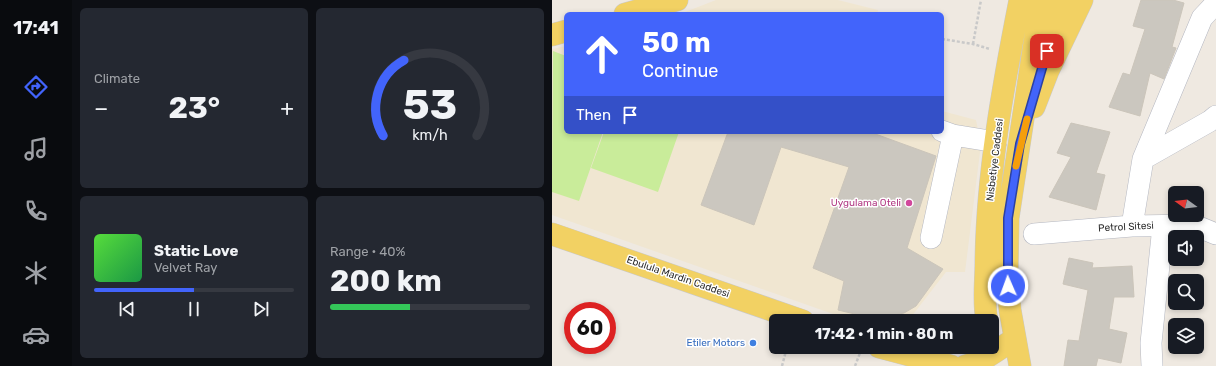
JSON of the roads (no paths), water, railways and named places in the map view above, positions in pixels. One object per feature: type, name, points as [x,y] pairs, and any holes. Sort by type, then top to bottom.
[{"type":"main road","points":[[632,12],[677,0]]},
{"type":"main road","name":"Nisbetiye Caddesi","points":[[987,314],[986,239],[996,142],[1009,55],[1020,0]]},
{"type":"main road","name":"Nisbetiye Caddesi","points":[[1020,366],[1014,339],[1007,274],[1008,218],[1041,0]]},
{"type":"main road","points":[[1020,144],[1063,0]]},
{"type":"main road","points":[[1020,144],[1048,71],[1082,0]]},
{"type":"main road","points":[[552,35],[564,32]]},
{"type":"main road","name":"Ebulula Mardin Caddesi","points":[[552,234],[783,314]]},
{"type":"main road","points":[[965,366],[994,355],[1014,339]]},
{"type":"main road","points":[[893,354],[916,366]]},
{"type":"main road","points":[[903,354],[951,366]]},
{"type":"street","points":[[1132,226],[1143,159],[1202,18],[1216,3]]},
{"type":"street","points":[[1143,159],[1210,121],[1216,116]]},
{"type":"street","points":[[931,238],[948,133],[996,142]]},
{"type":"street","name":"Petrol Sitesi","points":[[1034,234],[1132,226],[1194,225],[1216,234]]},
{"type":"street","points":[[1152,366],[1151,343],[1163,226]]},
{"type":"place","name":"Uygulama Oteli","points":[[909,203]]},
{"type":"place","name":"Etiler Motors","points":[[753,343]]}]
